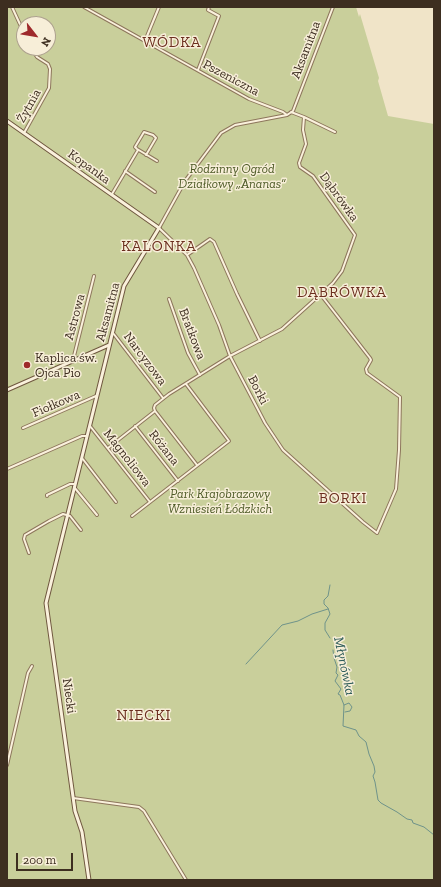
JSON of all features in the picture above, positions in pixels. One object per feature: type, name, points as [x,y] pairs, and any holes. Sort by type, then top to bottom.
[{"type":"street","name":"Pszeniczna","points":[[84,7],[249,99],[283,112],[287,115]]},
{"type":"street","points":[[146,41],[159,7]]},
{"type":"street","points":[[198,70],[219,16],[208,10],[209,7]]},
{"type":"street","name":"Aksamitna","points":[[68,515],[112,332],[126,283],[186,181],[220,133],[235,125],[287,115],[291,112],[295,106],[333,7]]},
{"type":"street","name":"Żytnia","points":[[24,133],[49,88],[50,69],[48,64],[35,56]]},
{"type":"street","points":[[291,112],[335,132]]},
{"type":"street","name":"Dąbrówka","points":[[163,398],[230,356],[282,329],[320,295],[339,275],[355,236],[338,209],[314,177],[299,166],[306,144],[303,130],[304,117]]},
{"type":"street","name":"Kopanka","points":[[7,121],[159,228]]},
{"type":"street","points":[[146,154],[156,140],[156,136],[144,132],[135,147],[138,150],[157,161]]},
{"type":"street","points":[[111,195],[138,150]]},
{"type":"street","points":[[125,171],[155,192]]},
{"type":"street","name":"Borki","points":[[159,228],[187,255],[204,288],[230,356],[265,423],[282,450],[377,533],[396,489],[399,450],[400,397],[367,373],[366,369],[371,360],[370,358],[320,295]]},
{"type":"street","points":[[187,255],[210,239],[214,242],[260,341]]},
{"type":"street","name":"Astrowa","points":[[73,362],[94,276]]},
{"type":"street","name":"Bratkowa","points":[[169,299],[188,353],[200,375]]},
{"type":"street","name":"Narcyzowa","points":[[112,332],[163,398]]},
{"type":"street","points":[[7,390],[109,345]]},
{"type":"street","points":[[132,516],[229,441],[186,384]]},
{"type":"street","name":"Fiołkowa","points":[[23,428],[96,396]]},
{"type":"street","points":[[163,398],[155,405],[155,411],[198,466]]},
{"type":"street","points":[[108,448],[155,411]]},
{"type":"street","name":"Magnoliowa","points":[[89,425],[150,502]]},
{"type":"street","name":"Różana","points":[[135,426],[178,481]]},
{"type":"street","points":[[7,469],[82,436],[87,436]]},
{"type":"street","points":[[81,458],[116,502]]},
{"type":"street","points":[[46,496],[70,484],[75,485],[97,515]]},
{"type":"street","points":[[29,553],[24,539],[25,535],[63,514],[68,515],[81,530]]},
{"type":"street","name":"Niecki","points":[[68,515],[46,605],[75,811],[82,832],[89,880]]},
{"type":"street","points":[[7,765],[28,673],[32,666]]},
{"type":"street","points":[[73,798],[140,807],[144,811],[186,880]]},
{"type":"green space","name":"Park Krajobrazowy Wzniesień Łódzkich","points":[[7,7],[356,7],[359,17],[360,14],[379,78],[378,81],[388,116],[434,124],[434,880],[7,880]]},
{"type":"waterway","name":"Młynówka","points":[[330,585],[328,596],[324,600],[324,604],[328,608],[330,614],[325,623],[325,630],[330,638]]},
{"type":"waterway","points":[[246,664],[282,625],[298,621],[312,614],[328,609]]},
{"type":"waterway","name":"Młynówka","points":[[333,650],[337,667],[336,673],[338,675],[335,681],[341,689],[338,694],[340,695],[344,705],[343,726],[356,730],[359,736],[366,742],[374,766],[375,772],[373,776],[378,800],[407,819],[412,820],[413,823],[424,827],[434,835]]},
{"type":"waterway","name":"Młynówka","points":[[344,705],[349,703],[352,707],[350,711],[345,712]]},
{"type":"place","name":"Kaplica św. Ojca Pio","points":[[27,365]]},
{"type":"district","name":"WÓDKA","points":[[172,43]]},
{"type":"district","name":"KALONKA","points":[[159,247]]},
{"type":"district","name":"DĄBRÓWKA","points":[[342,293]]},
{"type":"district","name":"BORKI","points":[[343,499]]},
{"type":"district","name":"NIECKI","points":[[144,716]]},
{"type":"park label","name":"Rodzinny Ogród Działkowy „Ananas”","points":[[232,176]]}]
